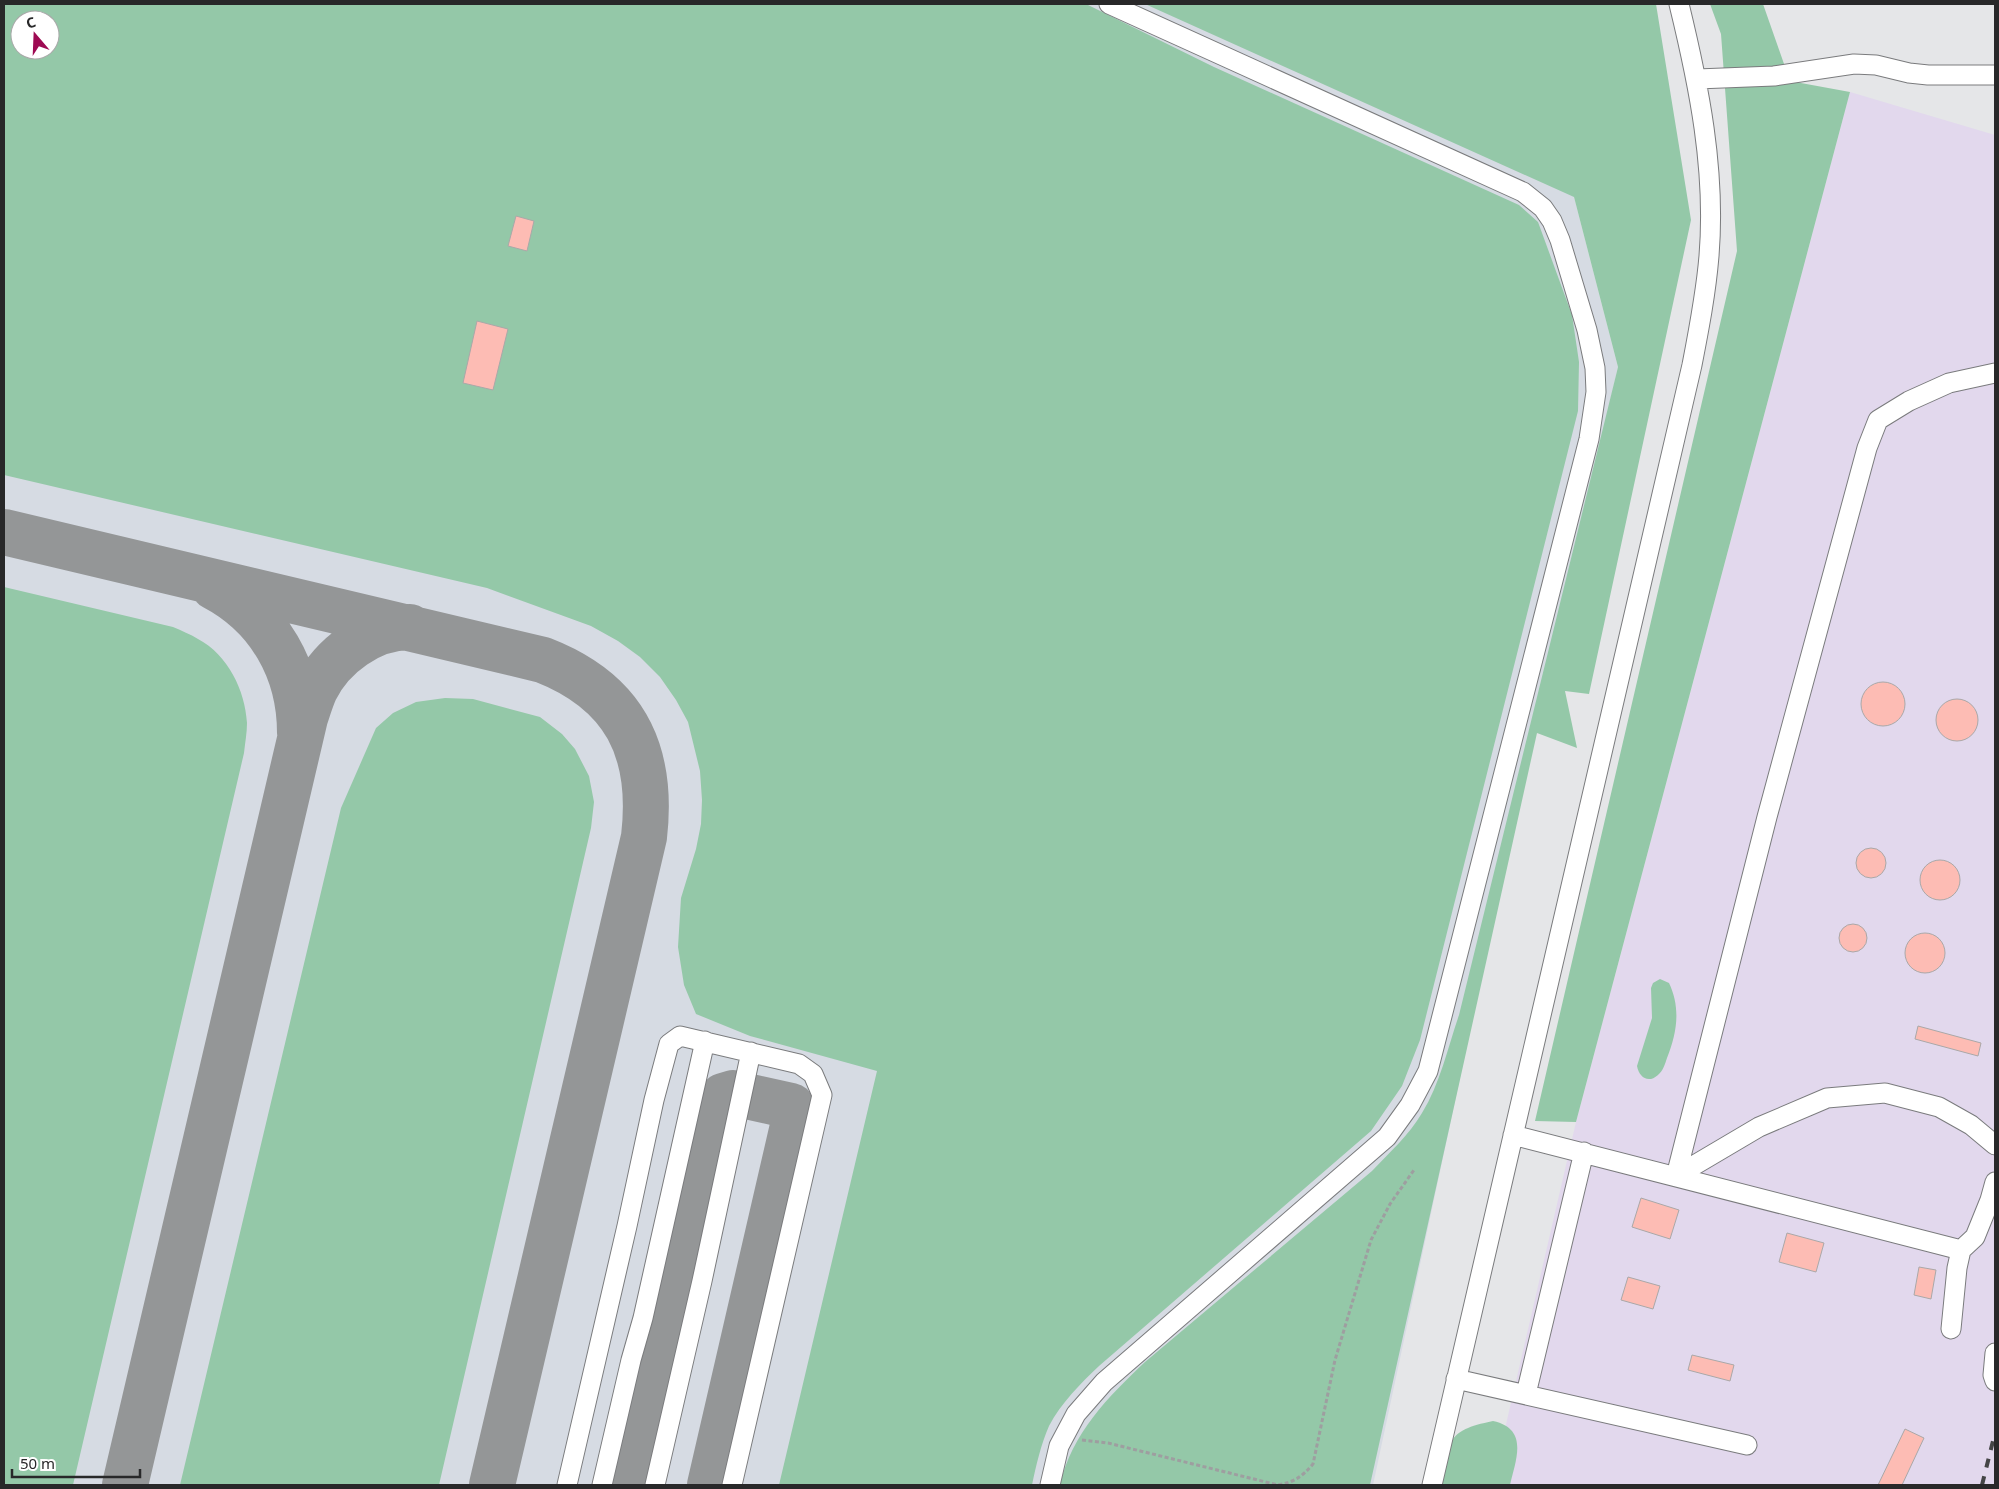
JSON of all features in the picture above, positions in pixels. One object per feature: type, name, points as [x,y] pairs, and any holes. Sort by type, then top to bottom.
[{"type":"street","points":[[1050,1485],[1059,1446],[1076,1414],[1104,1382],[1387,1137],[1410,1105],[1428,1071],[1589,439],[1596,392],[1595,368],[1587,330],[1560,240],[1543,208],[1523,192],[1109,4]]},
{"type":"street","points":[[1432,1485],[1692,365],[1703,309],[1710,255],[1708,150],[1697,79],[1679,4]]},
{"type":"street","points":[[1697,79],[1774,76],[1854,64],[1876,65],[1909,73],[1928,75],[1994,72]]},
{"type":"street","points":[[1676,1176],[1767,817],[1867,448],[1878,420],[1909,401],[1948,383],[1995,373]]},
{"type":"street","points":[[567,1485],[669,1044],[680,1036],[799,1064],[813,1074],[822,1095],[732,1485]]},
{"type":"street","points":[[602,1485],[631,1360],[643,1318],[704,1041]]},
{"type":"street","points":[[655,1485],[700,1291],[752,1052]]},
{"type":"street","points":[[1676,1176],[1759,1127],[1827,1098],[1885,1092],[1939,1107],[1970,1125],[1995,1145]]},
{"type":"street","points":[[1513,1134],[1961,1250]]},
{"type":"street","points":[[1526,1394],[1584,1152]]},
{"type":"street","points":[[1951,1330],[1957,1268],[1961,1250],[1988,1225],[1995,1182]]},
{"type":"street","points":[[1995,1353],[1993,1375],[1995,1381]]},
{"type":"street","points":[[1456,1379],[1747,1445]]},
{"type":"path","points":[[1064,1438],[1108,1443],[1278,1485],[1292,1482],[1302,1476],[1312,1464],[1335,1360],[1371,1240],[1390,1204],[1414,1170]]},
{"type":"shaded area","points":[[4,4],[1524,4],[1618,367],[1534,732],[1373,1485],[4,1485]]},
{"type":"shaded area","points":[[1850,92],[1995,135],[1995,1485],[1492,1485],[1576,1122]]},
{"type":"green space","points":[[4,4],[1086,4],[1214,67],[1519,205],[1538,222],[1572,315],[1579,362],[1578,411],[1420,1040],[1402,1086],[1371,1131],[1078,1386],[1059,1409],[1049,1426],[1041,1448],[1032,1485],[779,1485],[877,1071],[750,1036],[696,1014],[684,985],[678,947],[681,898],[696,849],[701,824],[700,771],[688,722],[660,677],[640,657],[618,641],[591,626],[487,588],[4,475]]},
{"type":"green space","points":[[1145,4],[1656,4],[1691,220],[1589,694],[1565,691],[1577,748],[1537,733],[1370,1485],[1060,1485],[1073,1449],[1082,1432],[1118,1389],[1145,1362],[1372,1171],[1411,1129],[1434,1090],[1459,1015],[1618,367],[1574,197]]},
{"type":"green space","points":[[1710,4],[1763,4],[1790,81],[1850,92],[1576,1122],[1535,1121],[1737,251],[1721,34]]},
{"type":"green space","points":[[4,587],[173,627],[195,637],[218,654],[233,675],[243,698],[247,723],[244,753],[73,1485],[4,1485]]},
{"type":"green space","points":[[445,698],[473,699],[540,717],[562,734],[575,749],[589,776],[594,802],[591,828],[439,1485],[180,1485],[341,808],[376,728],[393,713],[416,702]]},
{"type":"green space","points":[[1660,979],[1669,983],[1673,992],[1676,1011],[1675,1030],[1663,1069],[1654,1078],[1647,1079],[1642,1076],[1637,1066],[1652,1018],[1651,988],[1653,983]]},
{"type":"green space","points":[[1493,1421],[1504,1425],[1512,1431],[1516,1438],[1517,1455],[1510,1485],[1440,1485],[1452,1440],[1466,1429]]},
{"type":"building","points":[[516,216],[534,221],[527,251],[508,246]]},
{"type":"building","points":[[477,321],[508,329],[493,390],[463,383]]},
{"type":"building","points":[[1879,682],[1887,682],[1899,688],[1905,704],[1899,720],[1887,726],[1879,726],[1867,720],[1861,708],[1861,700],[1867,688]]},
{"type":"building","points":[[1957,699],[1972,705],[1978,720],[1972,735],[1957,741],[1942,735],[1936,720],[1942,705]]},
{"type":"building","points":[[1871,848],[1877,849],[1885,857],[1885,869],[1877,877],[1871,878],[1865,877],[1857,869],[1856,863],[1857,857],[1865,849]]},
{"type":"building","points":[[1944,860],[1951,863],[1957,869],[1960,880],[1959,888],[1951,897],[1944,900],[1936,900],[1929,897],[1921,888],[1920,876],[1923,869],[1932,861]]},
{"type":"building","points":[[1853,924],[1863,928],[1867,938],[1863,948],[1853,952],[1843,948],[1839,938],[1843,928]]},
{"type":"building","points":[[1929,933],[1936,936],[1942,942],[1945,953],[1944,961],[1936,970],[1929,973],[1921,973],[1914,970],[1906,961],[1905,949],[1908,942],[1917,934]]},
{"type":"building","points":[[1918,1026],[1981,1043],[1978,1056],[1915,1039]]},
{"type":"building","points":[[1641,1198],[1679,1210],[1670,1239],[1632,1227]]},
{"type":"building","points":[[1787,1233],[1824,1243],[1816,1272],[1779,1262]]},
{"type":"building","points":[[1919,1267],[1936,1270],[1931,1299],[1914,1295]]},
{"type":"building","points":[[1628,1277],[1660,1286],[1653,1309],[1621,1300]]},
{"type":"building","points":[[1692,1355],[1734,1365],[1730,1381],[1688,1370]]},
{"type":"building","points":[[1905,1429],[1924,1438],[1902,1485],[1878,1485]]},
{"type":"taxiway","points":[[4,532],[543,660],[571,673],[595,689],[614,707],[628,728],[638,752],[644,778],[646,806],[644,837],[492,1485]]},
{"type":"taxiway","points":[[214,587],[251,613],[278,647],[294,688],[299,710],[300,733]]},
{"type":"taxiway","points":[[125,1485],[308,708],[322,677],[354,645],[381,632],[395,628],[410,627]]},
{"type":"taxiway","points":[[627,1485],[716,1105],[723,1096],[733,1093],[791,1106],[795,1117],[710,1485]]},
{"type":"railway","points":[[1982,1485],[1995,1433]]}]
